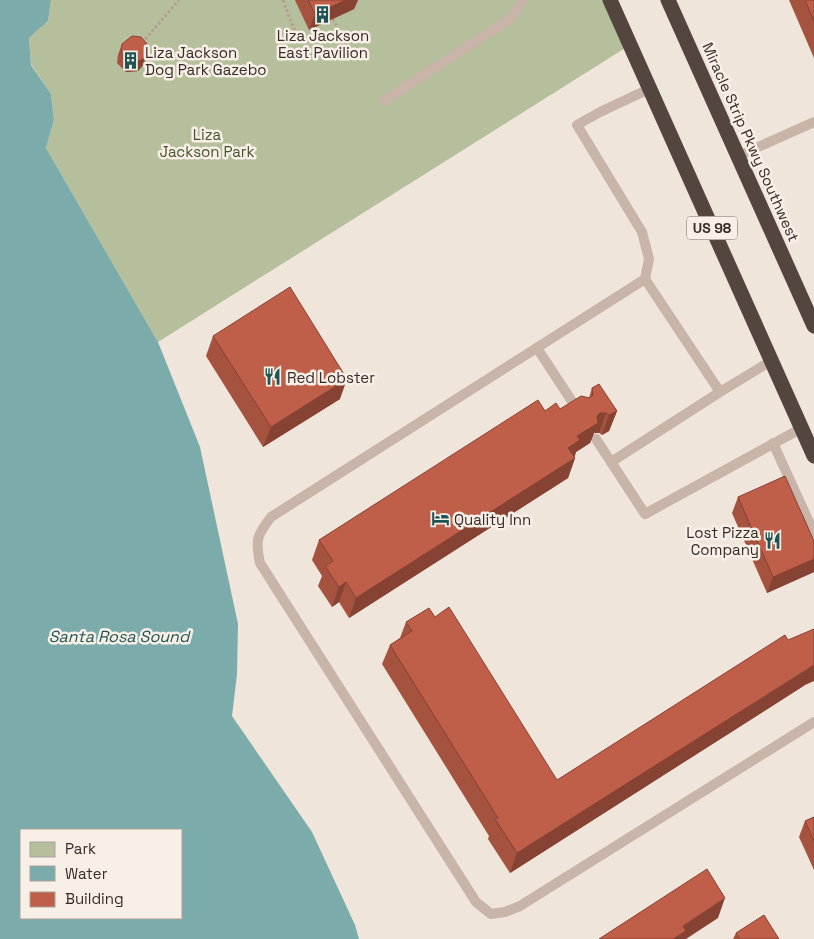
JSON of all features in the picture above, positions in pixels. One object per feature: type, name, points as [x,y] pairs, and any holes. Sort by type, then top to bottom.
[{"type":"highway","name":"US 98","points":[[610,0],[814,456]]},
{"type":"highway","name":"Miracle Strip Pkwy Southwest","points":[[671,1],[814,326]]},
{"type":"lane","points":[[384,101],[511,18],[523,0]]},
{"type":"lane","points":[[650,89],[577,125],[642,232],[649,259],[645,279],[720,392]]},
{"type":"lane","points":[[738,156],[814,122]]},
{"type":"lane","points":[[645,279],[272,517],[259,533],[256,545],[260,562],[476,902],[491,914],[505,912],[520,906],[814,722]]},
{"type":"lane","points":[[537,348],[579,412]]},
{"type":"lane","points":[[611,462],[772,361]]},
{"type":"lane","points":[[596,439],[645,514],[802,428]]},
{"type":"lane","points":[[773,444],[814,532]]},
{"type":"path","points":[[137,48],[179,0]]},
{"type":"path","points":[[283,0],[299,37],[309,42],[320,42],[340,32]]},
{"type":"path","points":[[333,19],[350,50]]},
{"type":"green space","name":"Liza Jackson Park","points":[[51,0],[610,0],[630,45],[158,342],[46,148],[54,120],[51,94],[31,64],[29,38],[48,21]]},
{"type":"water","name":"Santa Rosa Sound","points":[[0,0],[51,0],[48,21],[29,38],[31,65],[51,94],[54,120],[46,148],[158,342],[200,447],[238,624],[237,674],[232,716],[312,832],[355,925],[359,939],[0,939]]},
{"type":"building","points":[[308,0],[346,0],[315,14]]},
{"type":"building","points":[[805,0],[814,0],[814,21]]},
{"type":"building","points":[[132,36],[141,37],[147,44],[148,53],[142,60],[130,62],[121,52],[122,44]]},
{"type":"building","name":"Red Lobster","points":[[290,287],[347,379],[271,427],[213,336]]},
{"type":"building","name":"Quality Inn","points":[[599,384],[617,411],[609,415],[600,413],[597,416],[598,423],[577,436],[580,440],[568,448],[575,458],[356,598],[346,582],[339,587],[325,566],[333,561],[319,540],[538,400],[545,411],[556,403],[560,409],[581,396],[590,398],[593,395],[592,388]]},
{"type":"building","name":"Lost Pizza Company","points":[[785,476],[814,541],[814,559],[773,577],[738,497]]},
{"type":"building","points":[[449,607],[557,780],[785,635],[788,640],[814,629],[814,665],[517,853],[495,819],[498,818],[390,645],[412,631],[406,622],[429,608],[435,617]]},
{"type":"building","points":[[814,817],[814,841],[805,821]]},
{"type":"building","points":[[707,869],[725,898],[683,926],[686,931],[673,939],[599,939]]},
{"type":"building","points":[[764,915],[779,939],[740,939],[736,933]]},
{"type":"place","name":"Liza Jackson East Pavilion","points":[[323,14]]},
{"type":"place","name":"Liza Jackson Dog Park Gazebo","points":[[131,61]]},
{"type":"place","name":"Red Lobster","points":[[273,377]]},
{"type":"place","name":"Quality Inn","points":[[440,519]]},
{"type":"place","name":"Lost Pizza Company","points":[[773,541]]}]
